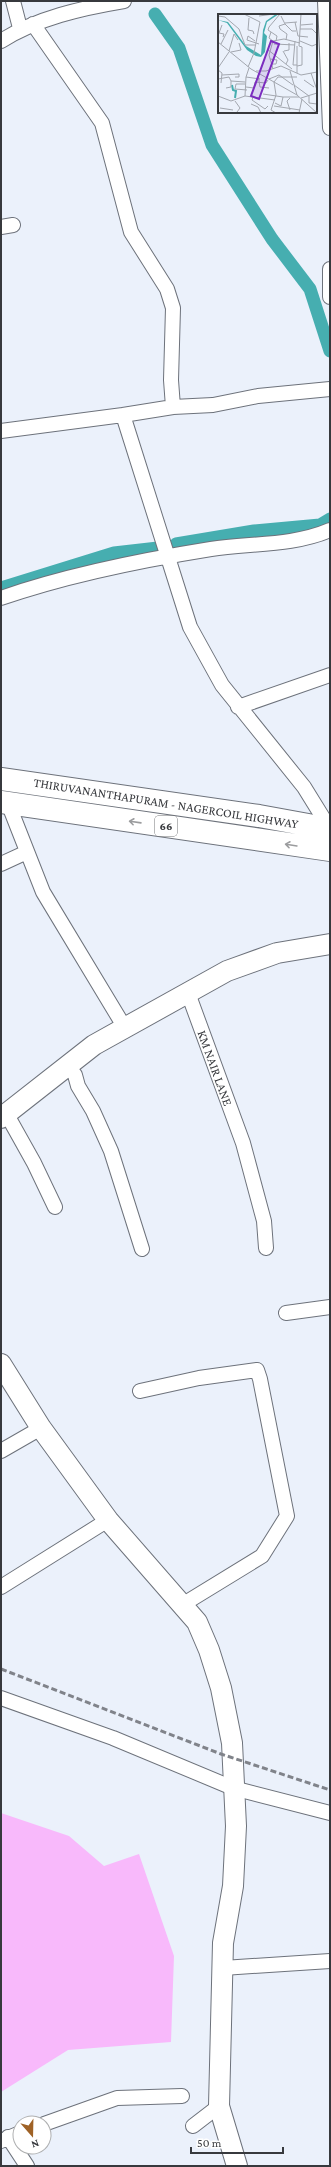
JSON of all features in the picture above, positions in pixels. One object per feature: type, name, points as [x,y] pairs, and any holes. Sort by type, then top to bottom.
[{"type":"main road","name":"THIRUVANANTHAPURAM - NAGERCOIL HIGHWAY","points":[[1,779],[259,816],[330,829]]},
{"type":"main road","name":"THIRUVANANTHAPURAM - NAGERCOIL HIGHWAY","points":[[5,802],[330,850]]},
{"type":"street","points":[[13,1],[27,26],[102,123],[131,232],[167,289],[173,308],[171,380],[173,407]]},
{"type":"street","points":[[1,41],[27,26],[103,4],[124,1]]},
{"type":"street","points":[[325,1],[330,128]]},
{"type":"street","points":[[330,269],[330,297]]},
{"type":"street","points":[[1,431],[173,407],[213,405],[258,396],[330,389]]},
{"type":"street","points":[[123,415],[190,627],[222,685],[238,707],[304,787],[330,829]]},
{"type":"street","points":[[1,598],[58,580],[168,556],[212,549],[312,538],[330,530]]},
{"type":"street","points":[[238,707],[330,675]]},
{"type":"street","points":[[5,802],[43,892],[125,1028]]},
{"type":"street","points":[[1,864],[27,852]]},
{"type":"street","points":[[55,1207],[34,1163],[4,1116],[94,1045],[227,971],[277,953],[330,944]]},
{"type":"street","name":"KM NAIR LANE","points":[[188,993],[243,1143],[264,1221],[266,1248]]},
{"type":"street","points":[[68,1066],[75,1075],[78,1086],[93,1111],[111,1151],[142,1249]]},
{"type":"street","points":[[286,1313],[330,1307]]},
{"type":"street","points":[[1,1364],[7,1384],[108,1520],[197,1622],[209,1650],[221,1688],[232,1743],[236,1826],[233,1886],[222,1943],[223,1968],[220,2008],[219,2106],[237,2166]]},
{"type":"street","points":[[140,1391],[199,1378],[257,1370],[287,1516],[262,1556],[182,1605]]},
{"type":"street","points":[[1,1451],[41,1428]]},
{"type":"street","points":[[1,1586],[108,1520]]},
{"type":"street","points":[[1,1698],[113,1738],[233,1788],[330,1813]]},
{"type":"street","points":[[223,1968],[330,1961]]},
{"type":"street","points":[[52,2121],[116,2098],[182,2096]]},
{"type":"street","points":[[193,2126],[219,2106]]},
{"type":"street","points":[[10,2137],[27,2166]]},
{"type":"shaded area","points":[[1,1813],[69,1836],[104,1866],[139,1854],[174,1956],[171,2042],[68,2050],[1,2092]]},
{"type":"waterway","points":[[155,14],[179,48],[212,145],[272,239],[310,289],[330,351]]},
{"type":"waterway","points":[[176,544],[254,531],[320,525],[330,519]]},
{"type":"waterway","points":[[1,588],[114,553],[158,548]]},
{"type":"railway","points":[[1,1669],[221,1754],[330,1790]]}]
